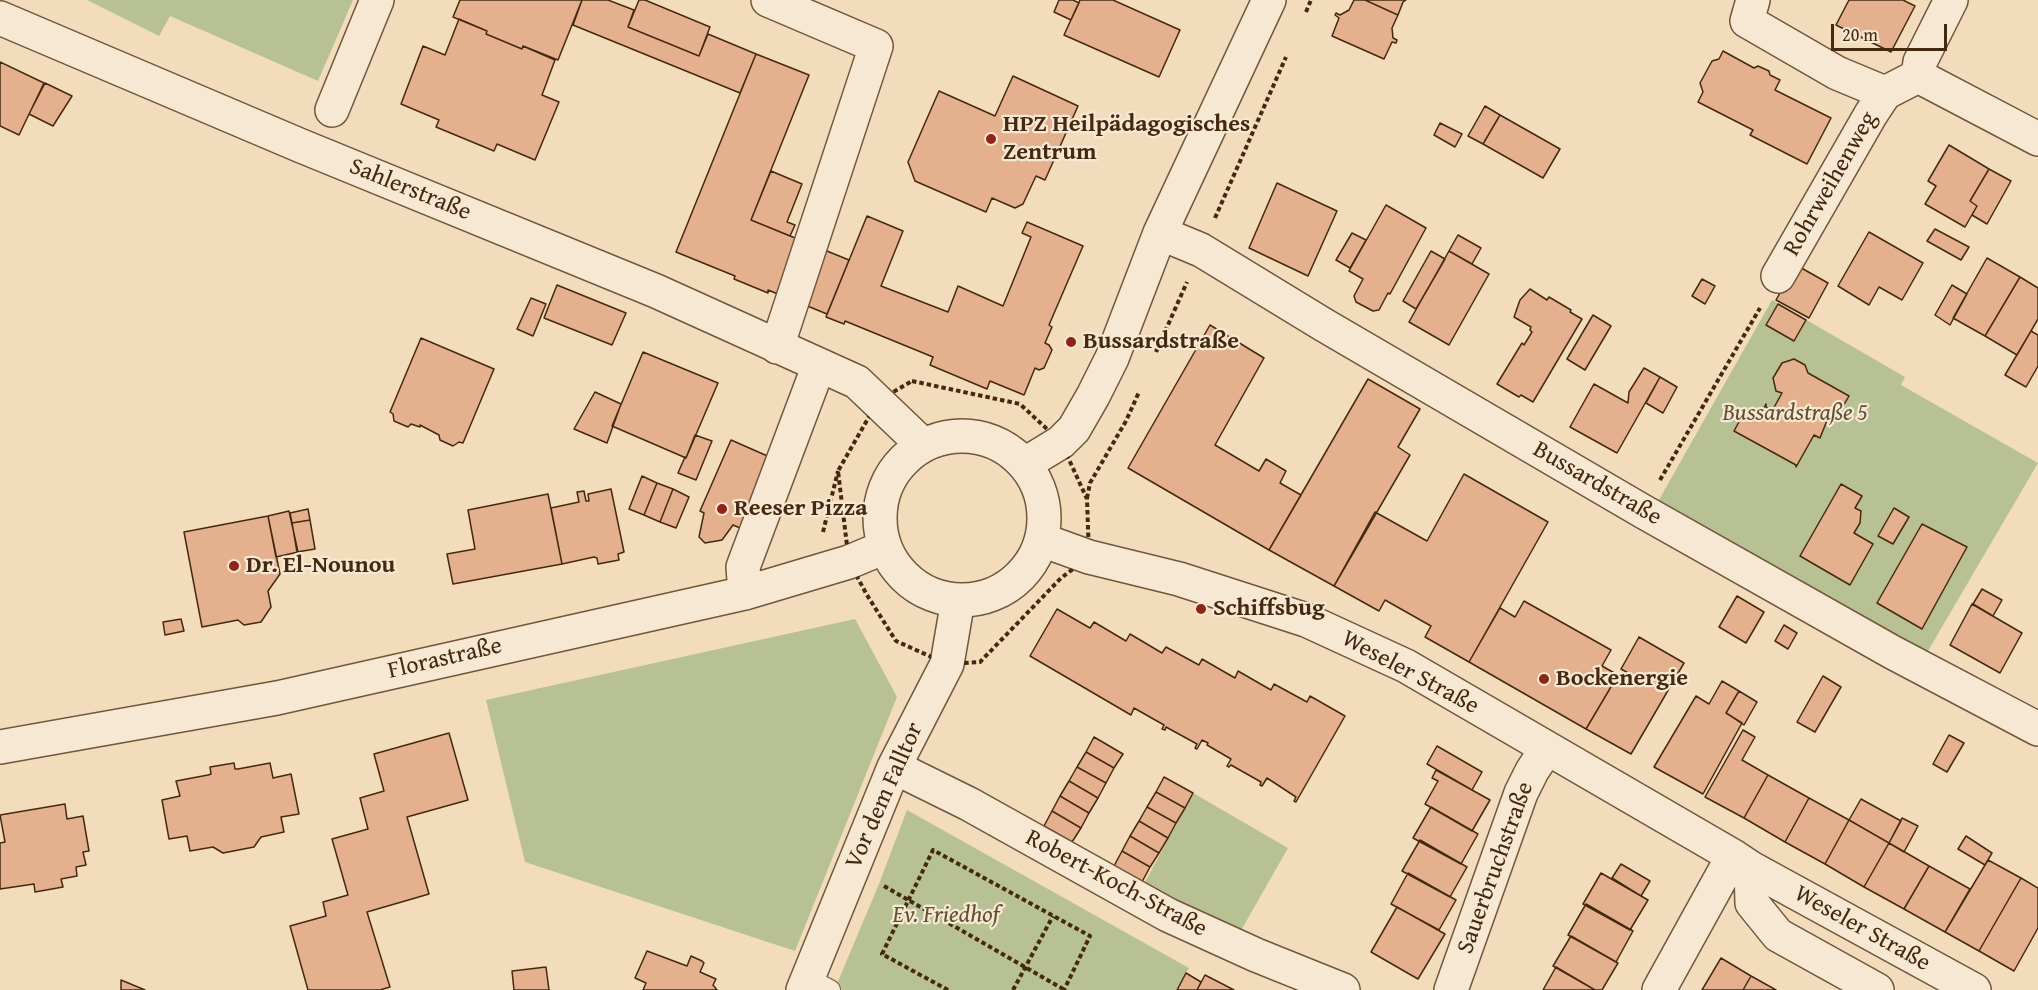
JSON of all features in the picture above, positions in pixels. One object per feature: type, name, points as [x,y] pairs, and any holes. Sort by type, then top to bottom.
[{"type":"street","points":[[325,129],[377,0]]},
{"type":"street","points":[[768,0],[876,46],[777,346]]},
{"type":"street","points":[[1025,464],[1061,442],[1074,429],[1112,358],[1160,233],[1269,0]]},
{"type":"street","name":"Rohrweihenweg","points":[[1753,0],[1747,21],[1837,73],[1885,93]]},
{"type":"street","points":[[1951,0],[1920,62],[1918,76],[2038,139]]},
{"type":"street","name":"Sahlerstraße","points":[[0,18],[325,129],[656,291],[857,382],[923,445]]},
{"type":"street","name":"Rohrweihenweg","points":[[1778,276],[1885,93],[1918,76]]},
{"type":"street","name":"Bussardstraße","points":[[1160,233],[1201,250],[1324,325],[1644,512],[1892,652],[2038,729]]},
{"type":"street","points":[[745,593],[743,567],[819,365]]},
{"type":"street","points":[[949,437],[978,437],[1004,447],[1025,464],[1039,488],[1045,514],[1042,540],[1029,566],[1010,585],[985,597],[958,600],[927,593],[902,574],[885,547],[879,518],[885,489],[900,464],[923,445],[949,437]]},
{"type":"street","name":"Weseler Straße","points":[[1042,540],[1089,557],[1179,579],[1306,620],[1406,666],[1742,862],[1974,990]]},
{"type":"street","name":"Florastraße","points":[[0,747],[277,698],[745,593],[849,562],[885,547]]},
{"type":"street","name":"Vor dem Falltor","points":[[813,986],[851,870],[894,767],[946,664],[958,600]]},
{"type":"street","name":"Sauerbruchstraße","points":[[1451,990],[1521,793],[1547,748]]},
{"type":"street","name":"Robert-Koch-Straße","points":[[894,767],[969,804],[1168,915],[1256,955],[1343,990]]},
{"type":"street","points":[[1659,990],[1742,862]]},
{"type":"street","name":"Weseler Straße","points":[[1742,862],[1752,903],[1778,936],[1877,990]]},
{"type":"path","points":[[1644,512],[1778,276]]},
{"type":"path","points":[[912,381],[1020,404],[1061,442],[1087,499],[1089,557],[1061,578],[980,662],[946,664],[896,641],[849,562],[838,471],[878,401],[912,381]]},
{"type":"path","points":[[851,870],[907,900],[1065,990],[1090,936],[933,850],[907,900],[882,954],[948,990]]},
{"type":"path","points":[[1013,990],[1053,916]]},
{"type":"green space","points":[[87,0],[353,0],[318,81],[170,16],[159,36]]},
{"type":"green space","name":"Bussardstraße 5","points":[[1772,300],[1905,377],[1901,385],[2038,463],[1925,656],[1656,505]]},
{"type":"green space","points":[[855,619],[897,697],[795,951],[525,862],[486,700]]},
{"type":"green space","points":[[1193,793],[1288,848],[1239,934],[1144,884]]},
{"type":"green space","name":"Ev. Friedhof","points":[[907,810],[1189,968],[1176,990],[843,990],[836,986]]},
{"type":"building","points":[[460,0],[582,0],[558,60],[523,46],[522,49],[453,17]]},
{"type":"building","points":[[582,0],[608,0],[634,10],[628,27],[699,56],[708,34],[756,54],[740,93],[573,25]]},
{"type":"building","points":[[639,0],[645,0],[710,27],[699,56],[628,27]]},
{"type":"building","points":[[1059,0],[1073,0],[1079,3],[1071,20],[1054,12]]},
{"type":"building","points":[[1080,0],[1113,0],[1180,30],[1159,77],[1064,35]]},
{"type":"building","points":[[1354,0],[1365,0],[1398,15],[1392,28],[1393,38],[1397,40],[1396,43],[1392,42],[1384,59],[1332,36],[1339,18],[1335,15],[1336,13],[1340,15],[1349,10]]},
{"type":"building","points":[[1365,0],[1406,0],[1398,15]]},
{"type":"building","points":[[1849,0],[1903,0],[1915,6],[1891,52],[1836,25]]},
{"type":"building","points":[[459,19],[487,31],[486,34],[522,49],[523,46],[555,60],[542,95],[559,102],[535,160],[497,144],[494,151],[436,127],[439,120],[401,104],[423,46],[445,55]]},
{"type":"building","points":[[1723,51],[1754,68],[1758,66],[1769,71],[1770,75],[1780,80],[1775,90],[1831,118],[1807,164],[1750,135],[1753,130],[1698,102],[1703,92],[1700,83],[1712,61],[1719,59]]},
{"type":"building","points":[[756,54],[809,75],[751,220],[849,260],[827,314],[768,290],[768,293],[734,279],[735,276],[676,252]]},
{"type":"building","points":[[0,62],[44,83],[19,135],[0,126]]},
{"type":"building","name":"HPZ Heilpädagogisches Zentrum","points":[[1013,76],[1078,106],[1045,180],[1036,176],[1023,204],[1015,208],[992,198],[986,212],[915,181],[908,162],[939,91],[995,116]]},
{"type":"building","points":[[45,83],[72,96],[53,126],[29,114]]},
{"type":"building","points":[[1485,106],[1500,115],[1483,144],[1468,136]]},
{"type":"building","points":[[1500,115],[1560,149],[1543,178],[1483,144]]},
{"type":"building","points":[[1440,123],[1462,134],[1455,147],[1434,135]]},
{"type":"building","points":[[1949,145],[1989,169],[1970,201],[1977,206],[1965,227],[1925,204],[1936,186],[1928,181]]},
{"type":"building","points":[[1989,169],[2011,181],[1987,224],[1972,215],[1977,206],[1970,201]]},
{"type":"building","points":[[771,171],[802,184],[787,222],[795,225],[790,236],[751,220]]},
{"type":"building","points":[[1277,183],[1337,211],[1308,276],[1249,248]]},
{"type":"building","points":[[1386,205],[1426,228],[1390,294],[1388,293],[1379,310],[1373,311],[1356,302],[1354,296],[1363,279],[1349,271]]},
{"type":"building","points":[[867,216],[903,231],[881,286],[948,312],[958,286],[1003,306],[1031,237],[1022,233],[1027,222],[1083,246],[1049,325],[1052,327],[1045,343],[1052,350],[1044,368],[1039,370],[1035,368],[1024,395],[990,381],[987,389],[930,365],[933,357],[845,321],[844,324],[826,317]]},
{"type":"building","points":[[1935,229],[1969,247],[1961,260],[1927,241]]},
{"type":"building","points":[[1869,232],[1923,263],[1902,300],[1879,287],[1869,305],[1838,286]]},
{"type":"building","points":[[1352,233],[1366,240],[1350,268],[1336,260]]},
{"type":"building","points":[[1458,235],[1481,248],[1472,264],[1449,251]]},
{"type":"building","points":[[1431,251],[1445,259],[1416,309],[1403,301]]},
{"type":"building","points":[[1449,251],[1489,274],[1449,345],[1409,322]]},
{"type":"building","points":[[1987,258],[2020,277],[1985,336],[1953,318]]},
{"type":"building","points":[[1796,265],[1828,283],[1809,318],[1776,300]]},
{"type":"building","points":[[2020,277],[2038,288],[2038,319],[2017,355],[1985,336]]},
{"type":"building","points":[[1702,279],[1715,286],[1705,304],[1692,296]]},
{"type":"building","points":[[557,285],[626,313],[612,345],[544,318]]},
{"type":"building","points":[[1952,285],[1967,294],[1950,325],[1935,315]]},
{"type":"building","points":[[1530,289],[1547,300],[1549,297],[1582,319],[1533,402],[1497,384],[1522,343],[1524,345],[1532,332],[1531,327],[1514,317],[1520,300]]},
{"type":"building","points":[[531,298],[546,304],[533,336],[517,329]]},
{"type":"building","points":[[1778,304],[1806,320],[1794,341],[1766,325]]},
{"type":"building","points":[[1593,315],[1611,326],[1585,370],[1567,359]]},
{"type":"building","points":[[1210,325],[1264,358],[1215,445],[1259,471],[1266,459],[1286,471],[1280,483],[1301,495],[1269,550],[1128,468]]},
{"type":"building","points":[[2031,331],[2038,335],[2038,366],[2026,387],[2005,375]]},
{"type":"building","points":[[421,338],[494,369],[463,443],[459,442],[453,446],[440,440],[439,435],[420,425],[420,427],[411,424],[408,427],[394,421],[393,414],[390,412]]},
{"type":"building","points":[[643,352],[718,383],[686,458],[612,426]]},
{"type":"building","points":[[1794,359],[1805,365],[1808,373],[1849,396],[1834,422],[1828,418],[1820,438],[1814,435],[1796,467],[1734,431],[1746,409],[1759,417],[1766,404],[1766,407],[1772,411],[1782,393],[1776,391],[1773,378],[1782,363]]},
{"type":"building","points":[[1644,368],[1660,377],[1617,453],[1570,427],[1594,384],[1628,403],[1629,392]]},
{"type":"building","points":[[1660,377],[1677,387],[1663,413],[1646,403]]},
{"type":"building","points":[[1368,379],[1420,409],[1398,447],[1410,455],[1334,586],[1269,550]]},
{"type":"building","points":[[595,392],[621,404],[607,443],[574,429]]},
{"type":"building","points":[[695,435],[712,441],[696,480],[678,473]]},
{"type":"building","points":[[731,440],[772,458],[740,528],[733,525],[722,540],[705,543],[699,537],[704,513],[700,511]]},
{"type":"building","points":[[1464,474],[1548,522],[1469,662],[1425,637],[1431,626],[1385,600],[1379,611],[1334,586],[1375,512],[1427,541]]},
{"type":"building","points":[[642,476],[657,483],[644,515],[629,509]]},
{"type":"building","points":[[657,483],[673,489],[660,522],[644,515]]},
{"type":"building","points":[[1841,484],[1862,496],[1855,508],[1861,511],[1860,523],[1854,533],[1873,544],[1850,585],[1800,556]]},
{"type":"building","points":[[611,489],[624,552],[618,554],[619,560],[598,564],[597,558],[594,557],[562,564],[551,508],[579,502],[577,492],[584,491],[586,501],[589,501],[588,494]]},
{"type":"building","points":[[673,489],[689,497],[676,528],[660,522]]},
{"type":"building","points":[[548,494],[562,564],[453,584],[447,554],[475,549],[468,510]]},
{"type":"building","points":[[1894,508],[1909,517],[1893,544],[1878,536]]},
{"type":"building","points":[[308,509],[310,520],[292,523],[290,513]]},
{"type":"building","points":[[289,511],[298,552],[276,557],[268,516]]},
{"type":"building","name":"Dr. El-Nounou","points":[[268,516],[280,574],[268,591],[271,607],[261,622],[244,625],[238,620],[202,627],[184,532]]},
{"type":"building","points":[[310,520],[315,549],[297,552],[292,523]]},
{"type":"building","points":[[1922,524],[1967,547],[1922,629],[1877,603]]},
{"type":"building","points":[[1982,589],[2002,600],[1993,616],[1973,604]]},
{"type":"building","points":[[1737,596],[1764,612],[1746,643],[1719,627]]},
{"type":"building","points":[[1524,601],[1611,650],[1602,666],[1618,675],[1586,729],[1469,662],[1500,608],[1515,617]]},
{"type":"building","points":[[1972,604],[2022,633],[2000,673],[1950,645]]},
{"type":"building","points":[[1057,609],[1090,628],[1094,622],[1126,641],[1130,634],[1162,653],[1166,647],[1199,665],[1202,659],[1235,678],[1238,671],[1271,690],[1274,684],[1307,702],[1310,696],[1345,716],[1296,802],[1294,801],[1296,797],[1267,778],[1262,786],[1261,782],[1231,765],[1227,766],[1231,759],[1207,745],[1208,743],[1202,740],[1197,749],[1195,748],[1197,744],[1166,727],[1165,730],[1162,729],[1164,725],[1134,708],[1131,715],[1030,656]]},
{"type":"building","points":[[181,619],[184,631],[165,635],[163,622]]},
{"type":"building","points":[[1784,625],[1797,633],[1788,649],[1775,641]]},
{"type":"building","points":[[1639,637],[1684,663],[1631,754],[1586,729],[1618,675],[1627,680],[1630,674],[1621,669]]},
{"type":"building","points":[[1823,676],[1841,687],[1815,732],[1797,722]]},
{"type":"building","points":[[1722,681],[1739,691],[1726,713],[1742,723],[1703,794],[1654,767],[1696,696],[1709,704]]},
{"type":"building","points":[[1739,691],[1757,702],[1744,725],[1726,713]]},
{"type":"building","points":[[1743,730],[1755,737],[1742,760],[1768,775],[1744,818],[1705,797]]},
{"type":"building","points":[[449,733],[468,800],[407,817],[429,894],[367,912],[390,987],[380,990],[308,990],[290,926],[326,916],[323,902],[348,895],[332,839],[368,829],[360,798],[384,791],[374,754]]},
{"type":"building","points":[[1949,735],[1964,743],[1947,772],[1933,764]]},
{"type":"building","points":[[1094,737],[1123,754],[1114,768],[1086,752]]},
{"type":"building","points":[[1437,746],[1482,772],[1472,790],[1427,764]]},
{"type":"building","points":[[1086,752],[1114,768],[1106,783],[1077,767]]},
{"type":"building","points":[[234,763],[235,769],[238,769],[270,763],[273,778],[291,774],[299,814],[281,817],[284,832],[261,837],[254,847],[223,853],[213,847],[190,851],[187,836],[169,839],[162,800],[180,796],[176,781],[208,775],[211,774],[210,767]]},
{"type":"building","points":[[1077,767],[1106,783],[1098,798],[1069,781]]},
{"type":"building","points":[[1436,770],[1490,800],[1472,831],[1425,804],[1438,781],[1432,778]]},
{"type":"building","points":[[1768,775],[1809,798],[1785,842],[1744,818]]},
{"type":"building","points":[[1164,777],[1193,793],[1185,808],[1156,792]]},
{"type":"building","points":[[1069,781],[1098,798],[1089,813],[1060,796]]},
{"type":"building","points":[[1156,792],[1185,808],[1176,823],[1147,807]]},
{"type":"building","points":[[1060,796],[1089,813],[1081,828],[1052,811]]},
{"type":"building","points":[[1809,798],[1849,820],[1825,864],[1785,842]]},
{"type":"building","points":[[1861,799],[1901,821],[1889,843],[1849,820]]},
{"type":"building","points":[[65,804],[67,819],[83,816],[89,851],[83,852],[86,865],[76,867],[77,876],[61,879],[63,887],[35,892],[34,884],[0,889],[0,843],[5,842],[0,815]]},
{"type":"building","points":[[1147,807],[1176,823],[1168,838],[1139,821]]},
{"type":"building","points":[[1431,807],[1478,834],[1461,864],[1413,838]]},
{"type":"building","points":[[1052,811],[1081,828],[1072,842],[1044,826]]},
{"type":"building","points":[[1902,818],[1918,826],[1904,852],[1889,843]]},
{"type":"building","points":[[1849,820],[1889,843],[1864,887],[1825,864]]},
{"type":"building","points":[[1139,821],[1168,838],[1159,853],[1130,836]]},
{"type":"building","points":[[1130,836],[1159,853],[1150,867],[1122,851]]},
{"type":"building","points":[[1966,836],[1992,853],[1985,865],[1958,849]]},
{"type":"building","points":[[1420,840],[1467,867],[1450,897],[1402,871]]},
{"type":"building","points":[[1889,843],[1929,866],[1904,909],[1864,887]]},
{"type":"building","points":[[1122,851],[1150,867],[1142,882],[1114,866]]},
{"type":"building","points":[[1988,860],[2021,878],[1979,951],[1945,932]]},
{"type":"building","points":[[1621,864],[1650,881],[1641,896],[1612,878]]},
{"type":"building","points":[[1929,866],[1970,889],[1945,932],[1904,909]]},
{"type":"building","points":[[1408,873],[1456,900],[1439,930],[1391,904]]},
{"type":"building","points":[[1601,873],[1648,900],[1630,930],[1583,904]]},
{"type":"building","points":[[2021,878],[2038,888],[2038,928],[2014,971],[1979,951]]},
{"type":"building","points":[[1586,904],[1633,931],[1616,962],[1568,935]]},
{"type":"building","points":[[1397,907],[1445,934],[1418,979],[1371,952]]},
{"type":"building","points":[[1571,936],[1618,963],[1602,990],[1595,990],[1553,966]]},
{"type":"building","points":[[647,951],[687,966],[691,956],[702,961],[704,963],[700,972],[716,979],[713,985],[717,990],[643,990],[646,983],[635,978]]},
{"type":"building","points":[[1721,958],[1751,976],[1743,990],[1702,990]]},
{"type":"building","points":[[546,967],[549,990],[514,990],[512,971]]},
{"type":"building","points":[[1556,967],[1595,990],[1543,990]]},
{"type":"building","points":[[1186,973],[1201,982],[1197,990],[1177,990]]},
{"type":"building","points":[[1205,975],[1234,990],[1197,990]]},
{"type":"building","points":[[1751,976],[1776,990],[1743,990]]},
{"type":"building","points":[[121,980],[145,990],[121,990]]},
{"type":"place","name":"HPZ Heilpädagogisches Zentrum","points":[[991,139]]},
{"type":"place","name":"Bussardstraße","points":[[1071,342]]},
{"type":"place","name":"Reeser Pizza","points":[[722,509]]},
{"type":"place","name":"Dr. El-Nounou","points":[[234,566]]},
{"type":"place","name":"Schiffsbug","points":[[1201,609]]},
{"type":"place","name":"Bockenergie","points":[[1544,679]]}]
